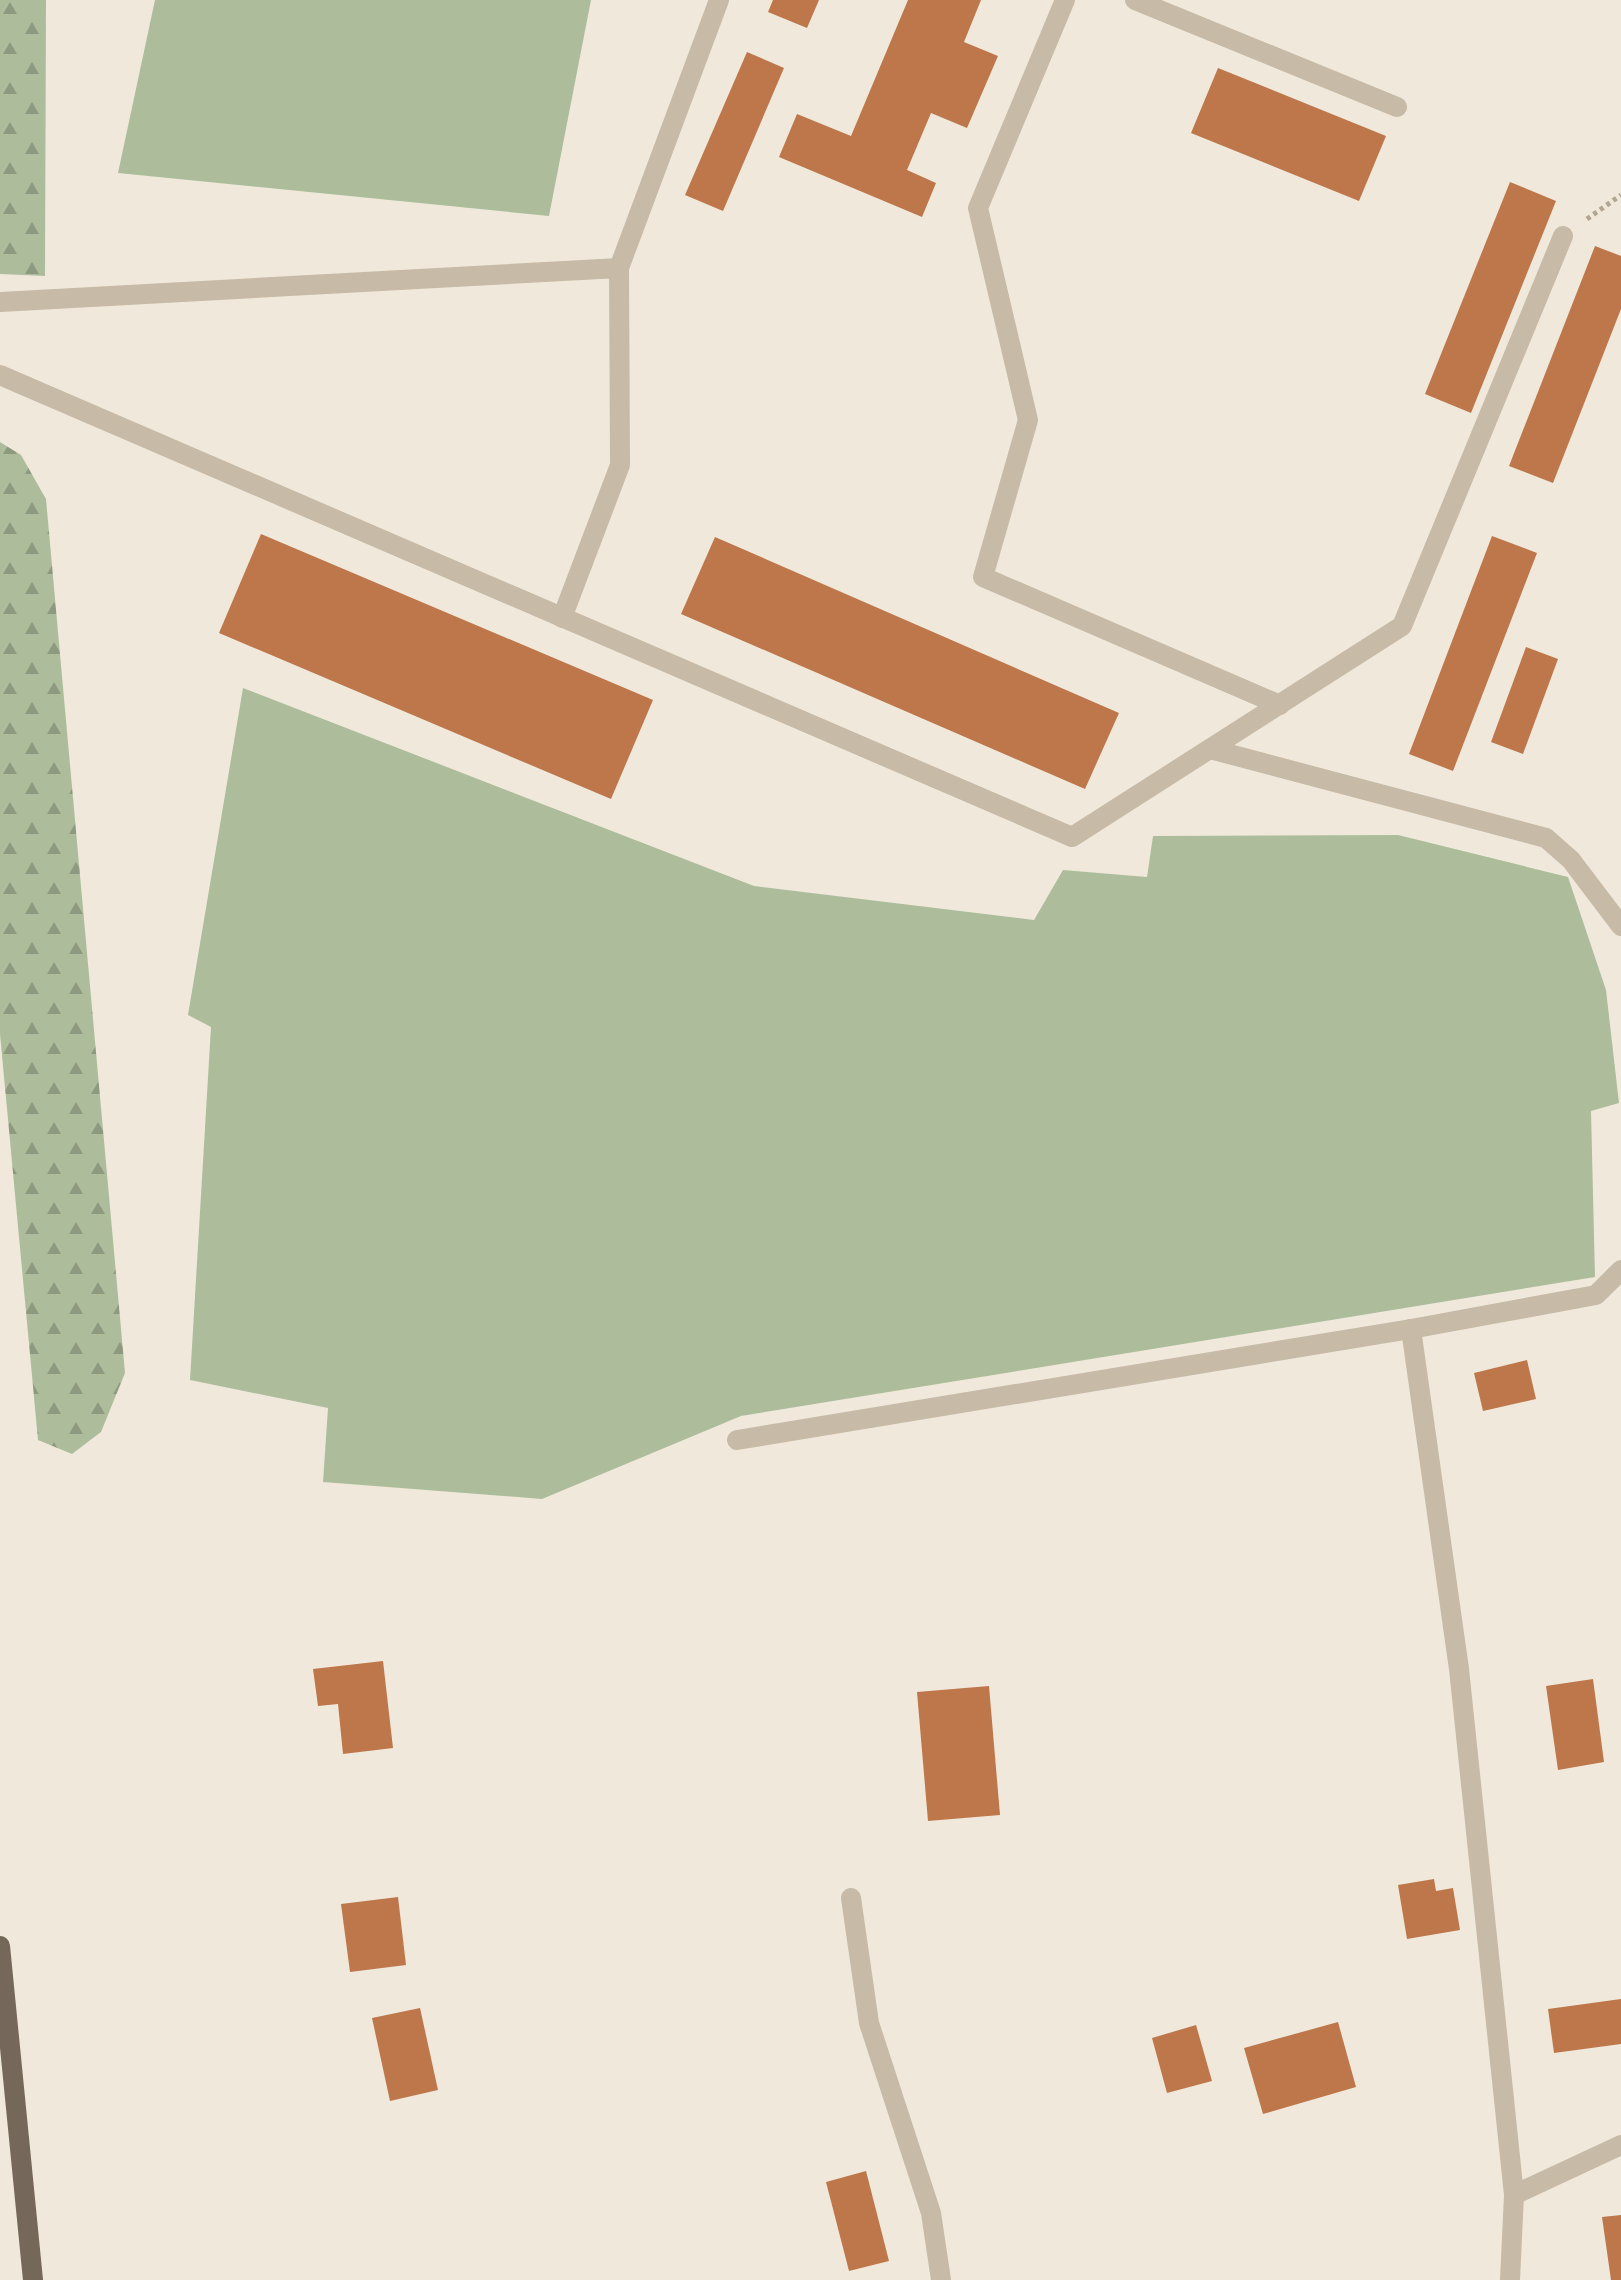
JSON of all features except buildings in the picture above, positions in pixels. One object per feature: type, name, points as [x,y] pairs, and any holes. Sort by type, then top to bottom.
[{"type":"main road","points":[[0,1946],[33,2280]]},
{"type":"street","points":[[562,618],[620,465],[619,268],[719,0]]},
{"type":"street","points":[[1065,0],[978,208],[1028,420],[983,577],[1280,705]]},
{"type":"street","points":[[1135,0],[1397,107]]},
{"type":"street","points":[[0,375],[1072,837],[1402,626],[1563,236]]},
{"type":"street","points":[[0,302],[619,268]]},
{"type":"street","points":[[1210,749],[1546,838],[1571,860],[1621,926]]},
{"type":"street","points":[[737,1440],[1411,1329],[1596,1295],[1621,1270]]},
{"type":"street","points":[[1411,1329],[1459,1669],[1514,2195],[1510,2280]]},
{"type":"street","points":[[851,1898],[869,2023],[931,2213],[941,2280]]},
{"type":"street","points":[[1514,2195],[1621,2145]]},
{"type":"path","points":[[1563,236],[1621,195]]},
{"type":"green space","points":[[0,0],[46,0],[45,276],[0,274]]},
{"type":"green space","points":[[155,0],[591,0],[549,216],[118,173]]},
{"type":"green space","points":[[0,442],[21,455],[46,499],[125,1373],[101,1432],[72,1454],[38,1440],[0,1034]]},
{"type":"green space","points":[[243,688],[754,886],[1034,920],[1063,870],[1147,877],[1153,836],[1398,835],[1568,877],[1606,990],[1619,1103],[1591,1111],[1595,1277],[741,1416],[542,1499],[323,1482],[328,1408],[190,1380],[211,1027],[188,1015]]}]
